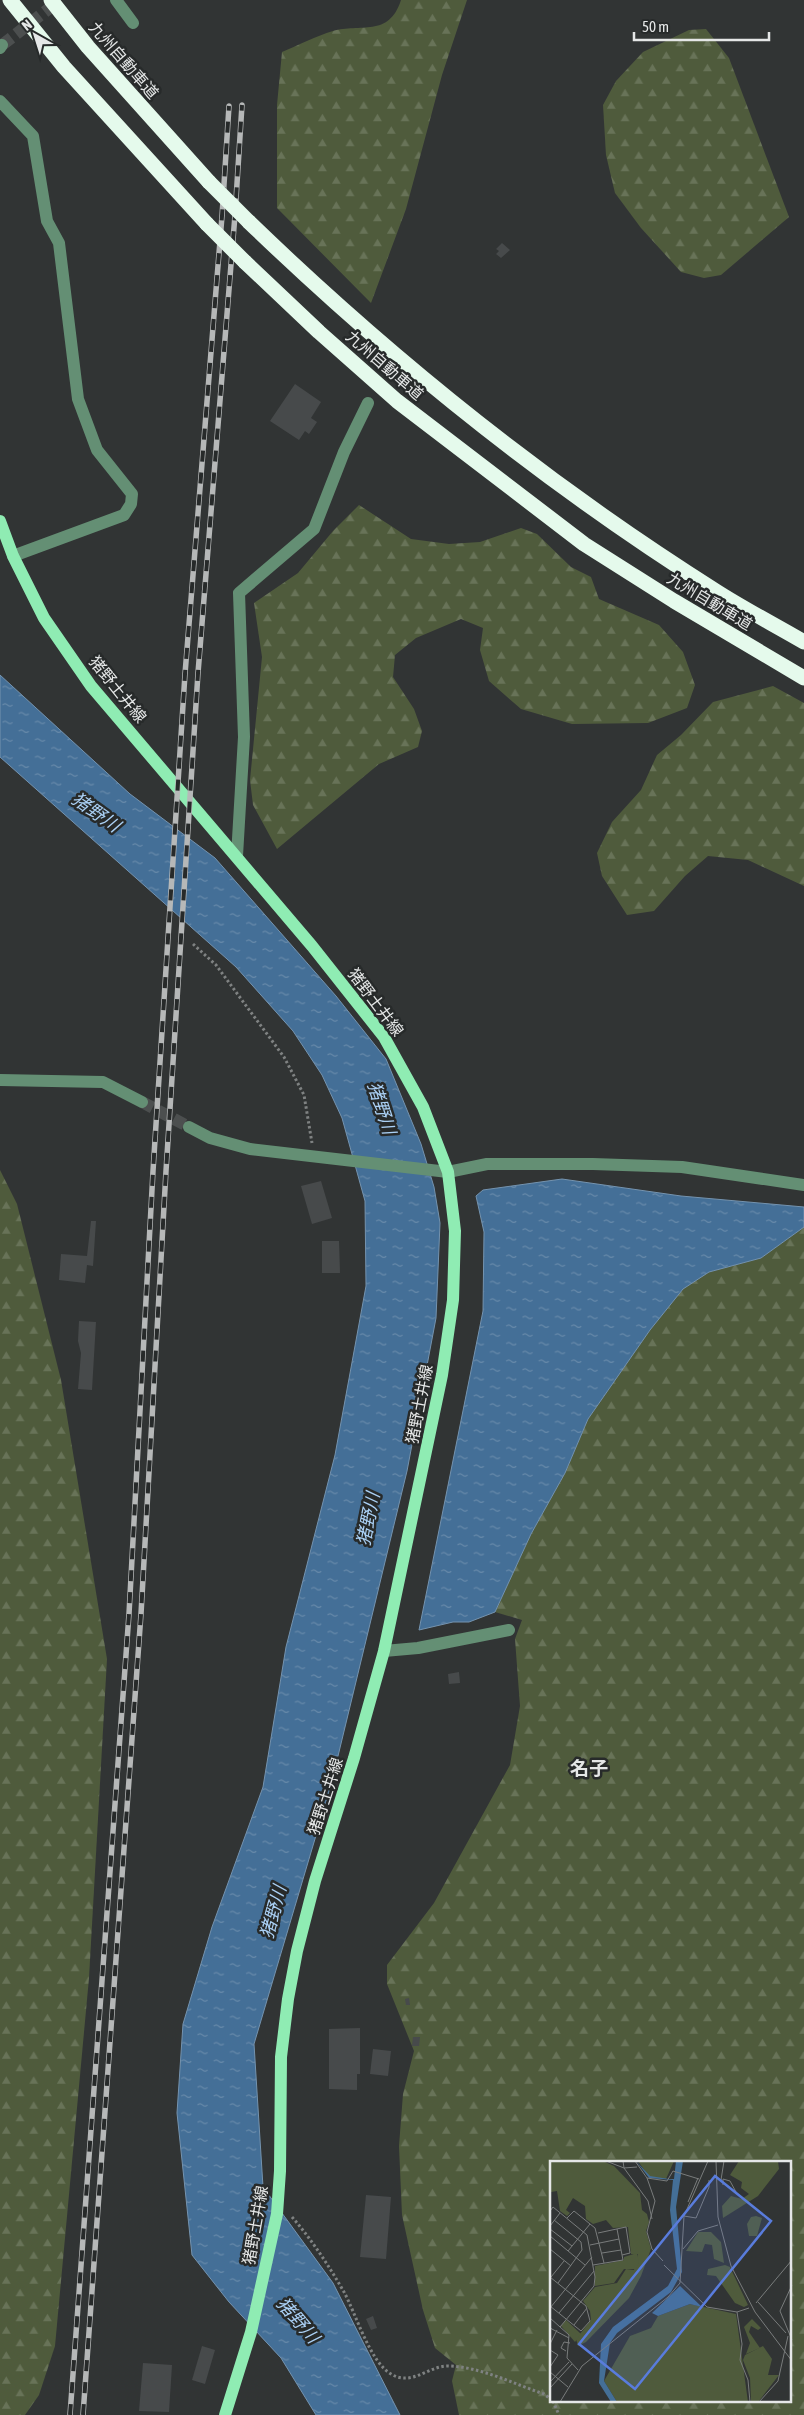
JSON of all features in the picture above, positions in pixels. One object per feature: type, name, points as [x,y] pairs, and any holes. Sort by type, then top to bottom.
[{"type":"highway","name":"九州自動車道","points":[[10,0],[64,67],[207,224],[245,262],[397,401],[584,544],[674,601],[804,678]]},
{"type":"highway","name":"九州自動車道","points":[[51,0],[88,47],[209,182],[320,291],[459,408],[605,518],[717,592],[804,642]]},
{"type":"main road","name":"猪野土井線","points":[[0,521],[13,556],[44,618],[91,686],[237,856],[384,1037],[423,1107],[448,1172],[455,1231],[453,1300],[442,1375],[423,1473],[384,1651],[354,1758],[315,1882],[297,1952],[288,1999],[281,2057],[277,2208],[250,2332],[225,2415]]},
{"type":"street","points":[[116,0],[133,23]]},
{"type":"street","points":[[0,101],[33,136],[47,221],[59,243],[78,398],[85,421],[97,450],[132,494],[132,504],[124,515],[13,556]]},
{"type":"street","points":[[237,856],[244,738],[239,593],[314,529],[344,452],[368,403]]},
{"type":"street","points":[[0,1080],[102,1082],[142,1102]]},
{"type":"street","points":[[189,1127],[210,1138],[250,1149],[448,1172],[487,1164],[594,1164],[682,1168],[804,1185]]},
{"type":"street","points":[[384,1651],[418,1648],[509,1630]]},
{"type":"path","points":[[193,944],[216,965],[284,1057],[304,1095],[317,1156]]},
{"type":"path","points":[[277,2208],[293,2219],[330,2268],[372,2350],[391,2375],[415,2378],[440,2367],[449,2366],[478,2371],[544,2394],[550,2399]]},
{"type":"path","points":[[552,2402],[559,2415]]},
{"type":"green space","points":[[401,0],[467,0],[442,75],[406,209],[371,303],[277,208],[277,105],[282,52],[333,31],[373,27],[381,24],[389,20],[396,12]]},
{"type":"green space","points":[[706,29],[729,58],[789,217],[721,275],[704,278],[681,272],[641,228],[615,193],[606,155],[603,105],[616,81],[643,52],[689,30]]},
{"type":"green space","points":[[359,505],[411,539],[449,544],[480,542],[521,528],[537,534],[571,567],[591,577],[599,599],[659,625],[683,652],[695,685],[687,708],[648,723],[572,724],[521,709],[489,681],[480,650],[483,628],[461,619],[416,638],[395,655],[393,677],[414,709],[422,731],[418,747],[379,764],[277,849],[253,805],[250,780],[262,657],[254,603],[298,573],[333,531]]},
{"type":"green space","points":[[773,686],[804,703],[804,886],[748,860],[708,856],[685,876],[654,911],[627,915],[602,876],[597,853],[612,822],[641,790],[657,755],[681,735],[713,702]]},
{"type":"green space","points":[[0,1170],[17,1204],[61,1380],[107,1659],[89,1978],[55,2346],[39,2395],[25,2415],[0,2415]]},
{"type":"green space","points":[[804,1227],[804,2415],[459,2415],[452,2381],[456,2365],[435,2348],[423,2310],[402,2215],[399,2146],[403,2094],[414,2051],[387,1984],[387,1965],[434,1903],[510,1765],[520,1706],[515,1639],[522,1620],[495,1612],[531,1534],[565,1473],[588,1419],[650,1330],[683,1289],[709,1272],[761,1258]]},
{"type":"water","name":"猪野川","points":[[0,675],[130,794],[215,858],[336,996],[386,1059],[421,1144],[434,1187],[440,1223],[436,1318],[407,1471],[331,1785],[254,2044],[263,2187],[333,2283],[400,2415],[316,2415],[281,2358],[229,2302],[192,2255],[177,2113],[183,2024],[212,1927],[263,1787],[286,1647],[335,1455],[366,1286],[365,1201],[342,1118],[322,1075],[293,1031],[236,967],[0,757]]},
{"type":"water","points":[[562,1179],[681,1196],[804,1207],[804,1227],[761,1258],[709,1272],[683,1289],[650,1330],[588,1419],[565,1473],[531,1534],[495,1612],[469,1622],[453,1622],[419,1630],[483,1311],[484,1232],[476,1196],[483,1190]]},
{"type":"building","points":[[502,243],[510,250],[501,258],[496,254],[499,251],[496,249]]},
{"type":"building","points":[[295,384],[321,402],[311,418],[317,422],[309,434],[305,431],[299,440],[270,421]]},
{"type":"building","points":[[321,1181],[332,1218],[312,1224],[301,1186]]},
{"type":"building","points":[[91,1221],[96,1221],[93,1266],[87,1265],[85,1283],[59,1280],[61,1254],[87,1256]]},
{"type":"building","points":[[322,1241],[339,1241],[340,1273],[322,1273]]},
{"type":"building","points":[[79,1321],[96,1322],[92,1390],[78,1389],[81,1353],[78,1341]]},
{"type":"building","points":[[459,1672],[460,1683],[449,1684],[448,1674]]},
{"type":"building","points":[[409,1998],[410,2005],[406,2005],[405,1999]]},
{"type":"building","points":[[360,2028],[360,2074],[357,2074],[357,2090],[329,2089],[329,2029]]},
{"type":"building","points":[[413,2037],[420,2037],[419,2046],[412,2046]]},
{"type":"building","points":[[373,2049],[391,2051],[388,2076],[370,2074]]},
{"type":"building","points":[[366,2195],[391,2197],[386,2259],[360,2257]]},
{"type":"building","points":[[373,2316],[377,2328],[371,2330],[366,2319]]},
{"type":"building","points":[[202,2346],[215,2350],[205,2384],[192,2380]]},
{"type":"building","points":[[143,2363],[172,2365],[169,2412],[139,2411]]},
{"type":"tunnel","points":[[2,45],[60,0]]},
{"type":"tunnel","points":[[142,1102],[189,1127]]},
{"type":"railway","points":[[83,2415],[141,1614],[166,1171],[198,673],[235,215],[242,105]]},
{"type":"railway","points":[[70,2415],[129,1614],[153,1171],[185,674],[222,216],[229,106]]},
{"type":"district","name":"名子","points":[[589,1768]]}]
